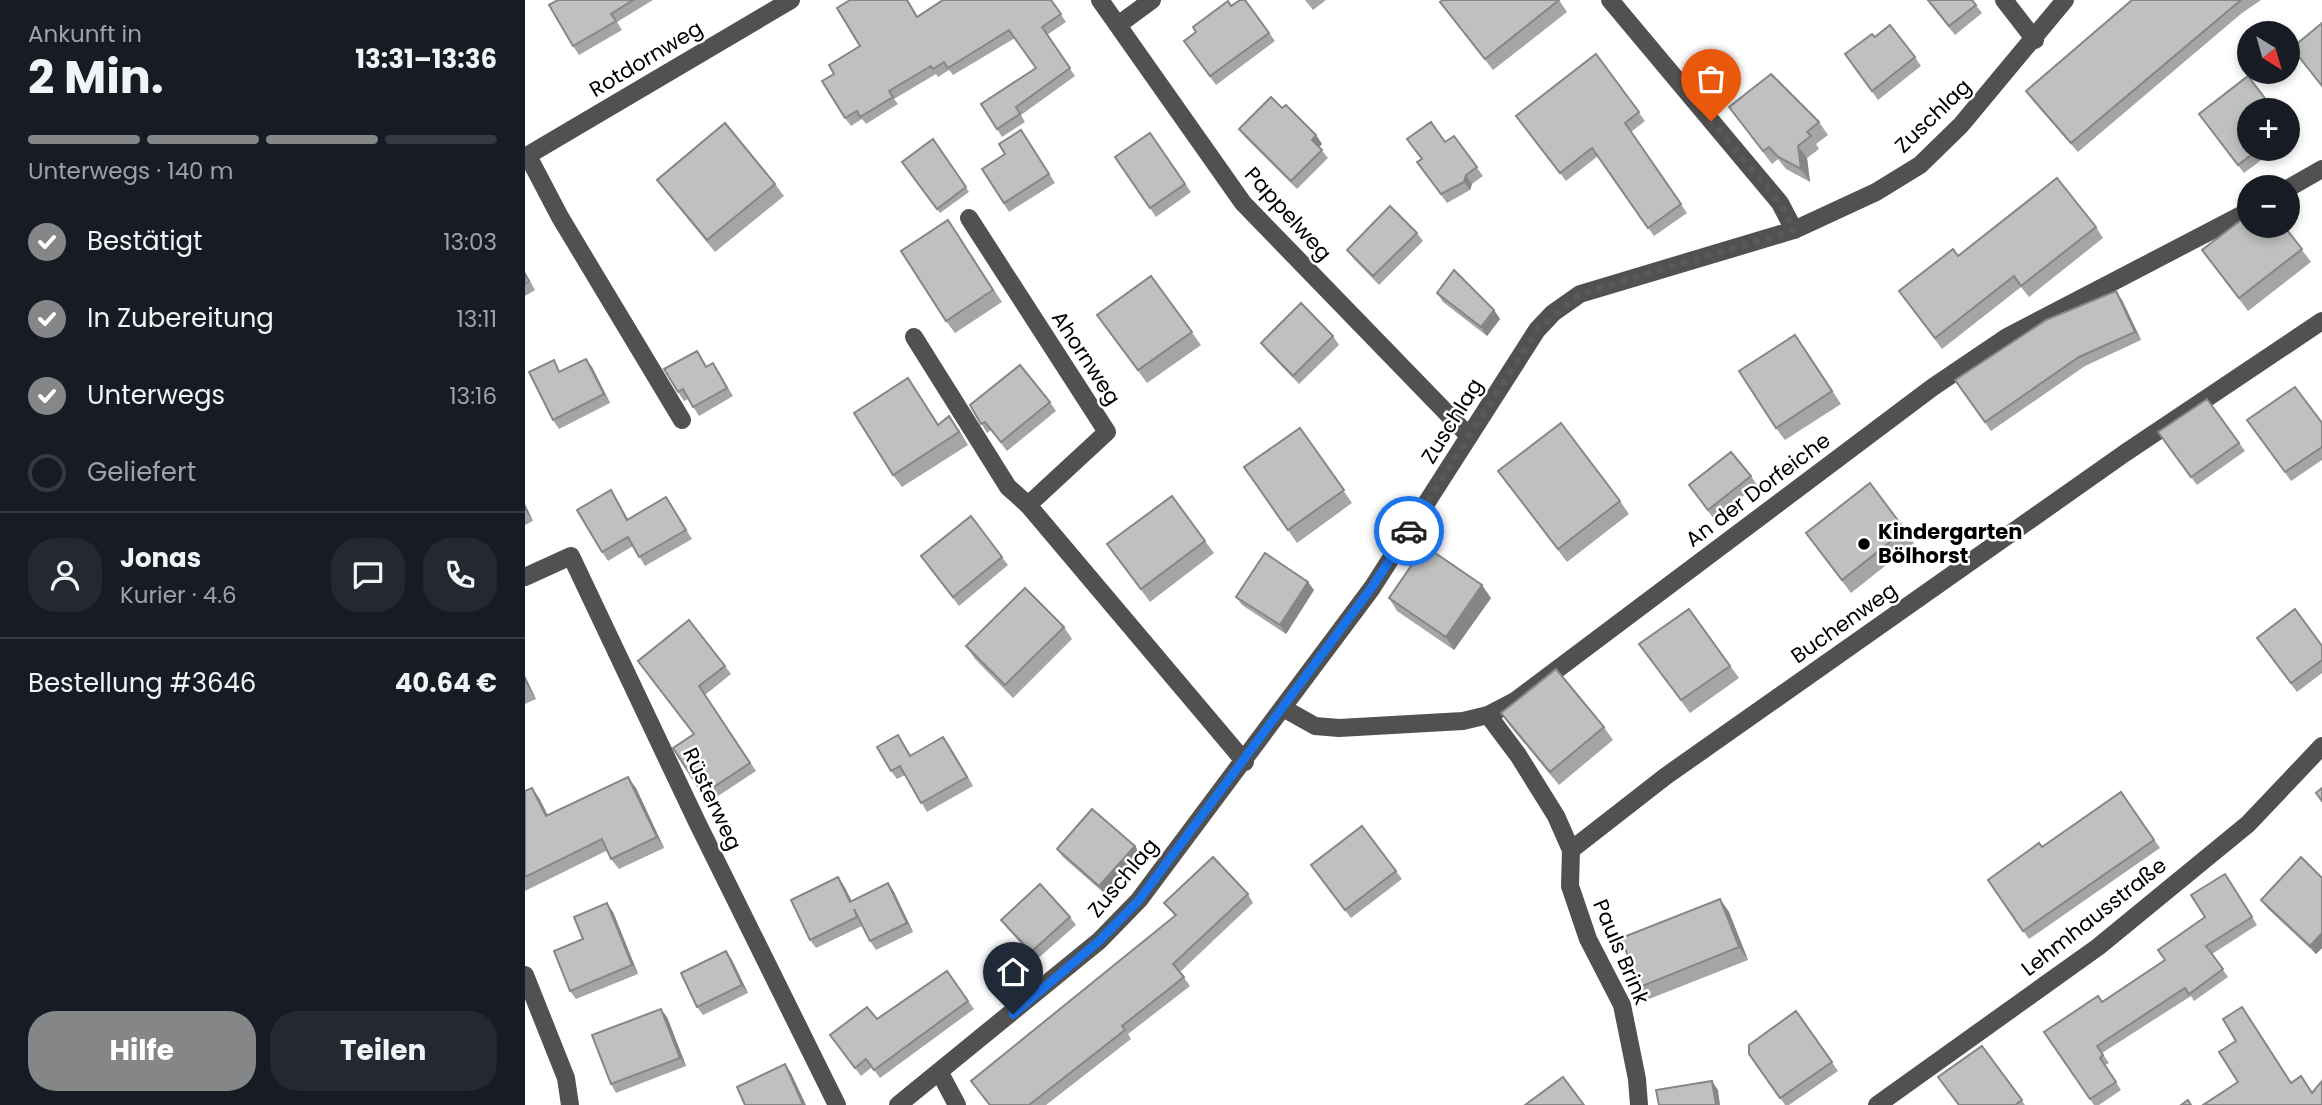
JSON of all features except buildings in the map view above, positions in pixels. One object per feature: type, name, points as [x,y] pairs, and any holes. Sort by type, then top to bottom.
[{"type":"street","name":"Rotdornweg","points":[[526,157],[791,0]]},
{"type":"street","name":"Pappelweg","points":[[1100,0],[1243,203],[1469,436]]},
{"type":"street","points":[[1118,25],[1152,0]]},
{"type":"street","points":[[1610,0],[1780,203],[1794,230]]},
{"type":"street","points":[[2004,0],[2035,40]]},
{"type":"street","name":"Zuschlag","points":[[898,1105],[1099,941],[1139,900],[1245,762],[1372,587],[1537,330],[1580,294],[1794,230],[1876,192],[1920,165],[1961,125],[2035,40],[2065,0]]},
{"type":"street","points":[[526,157],[682,419]]},
{"type":"street","points":[[2300,182],[2322,169]]},
{"type":"street","name":"An der Dorfeiche","points":[[1283,708],[1315,726],[1339,728],[1462,721],[1488,715],[1515,701],[1933,387],[2007,337],[2237,217]]},
{"type":"street","name":"Ahornweg","points":[[969,218],[1107,432],[1028,505]]},
{"type":"street","name":"Buchenweg","points":[[1571,850],[1711,745],[2125,453],[2322,321]]},
{"type":"street","points":[[914,337],[1008,487],[1028,505],[1245,762]]},
{"type":"street","name":"Rüsterweg","points":[[525,577],[571,556],[697,822],[837,1105]]},
{"type":"street","name":"Pauls Brink","points":[[1488,715],[1518,755],[1556,816],[1571,850],[1570,886],[1588,939],[1622,1005],[1637,1079],[1639,1105]]},
{"type":"street","name":"Lehmhausstraße","points":[[1877,1105],[2098,947],[2248,824],[2322,746]]},
{"type":"street","points":[[525,975],[566,1078],[571,1105]]},
{"type":"street","points":[[940,1073],[957,1105]]},
{"type":"way so far","points":[[1409,531],[1537,330],[1553,313],[1580,294],[1794,230],[1780,203],[1711,121]]},
{"type":"place","name":"Kindergarten Bölhorst","points":[[1864,544]]},
{"type":"route","points":[[1013,1014],[1099,941],[1139,900],[1245,762],[1304,675],[1372,587],[1409,531]]}]
